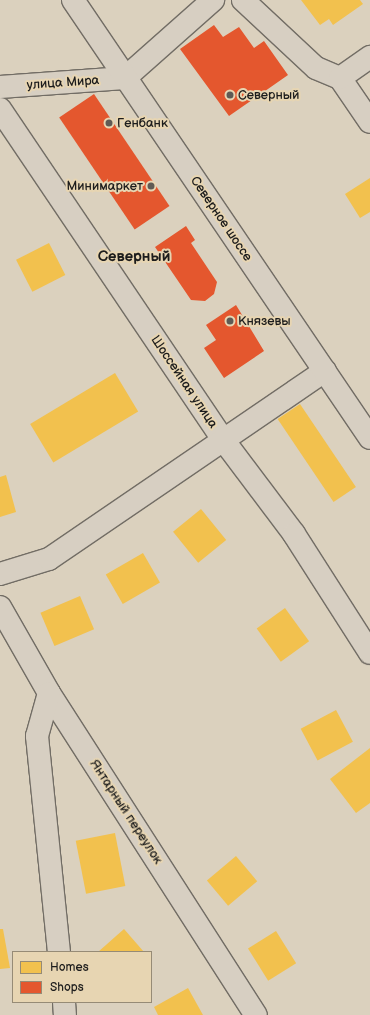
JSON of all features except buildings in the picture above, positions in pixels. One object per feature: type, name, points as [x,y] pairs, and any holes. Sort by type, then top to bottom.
[{"type":"street","name":"Северное шоссе","points":[[74,0],[125,78],[370,438]]},
{"type":"street","points":[[125,78],[213,0]]},
{"type":"street","points":[[243,0],[316,68],[340,78],[370,122]]},
{"type":"street","points":[[340,78],[370,57]]},
{"type":"street","name":"улица Мира","points":[[0,87],[125,78]]},
{"type":"street","name":"Шоссейная улица","points":[[0,108],[224,441],[294,534],[370,653]]},
{"type":"street","points":[[0,574],[48,559],[224,441],[325,371]]},
{"type":"street","name":"Янтарный переулок","points":[[0,607],[49,693],[256,1015]]},
{"type":"street","points":[[49,693],[37,736],[59,951]]},
{"type":"street","points":[[64,1003],[65,1015]]},
{"type":"place","name":"Северный","points":[[230,95]]},
{"type":"place","name":"Генбанк","points":[[109,123]]},
{"type":"place","name":"Минимаркет","points":[[151,186]]},
{"type":"place","name":"Князевы","points":[[230,321]]},
{"type":"district","name":"Северный","points":[[134,257]]}]
